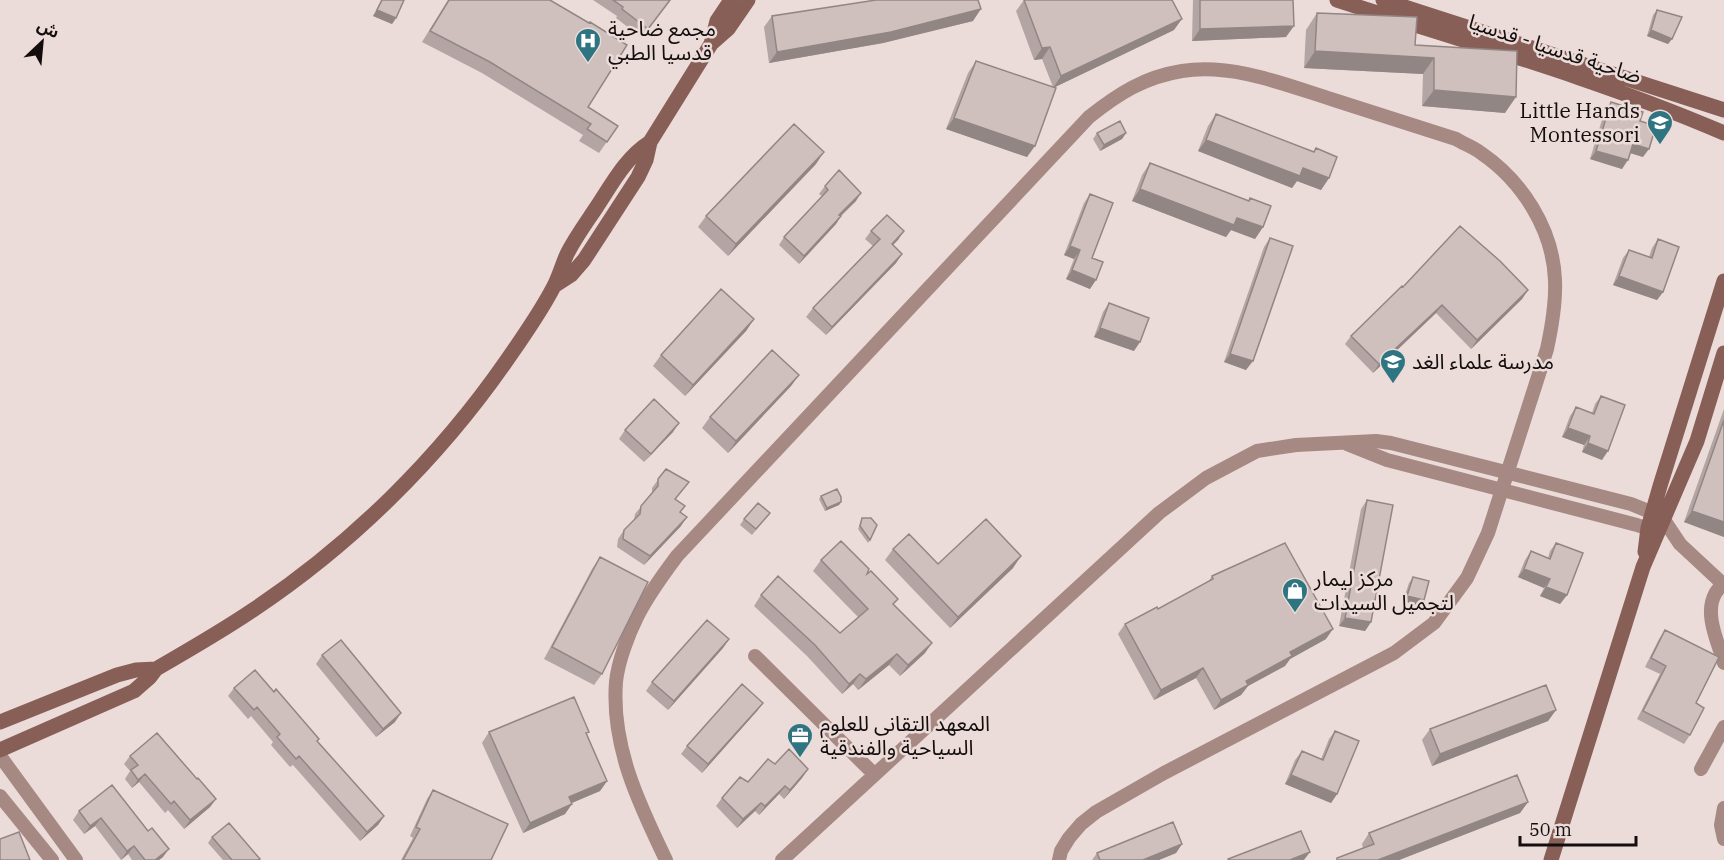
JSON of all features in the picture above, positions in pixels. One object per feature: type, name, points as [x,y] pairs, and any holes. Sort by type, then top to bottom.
[{"type":"main road","points":[[711,44],[717,21],[731,0]]},
{"type":"main road","points":[[0,750],[125,696],[143,685],[156,669],[217,634],[291,584],[334,549],[392,496],[423,464],[480,397],[525,333],[554,286],[571,247],[623,167],[635,153],[650,142],[711,44],[728,29],[748,0]]},
{"type":"main road","name":"ضاحية قدسيا - قدسيا","points":[[1337,0],[1662,107],[1724,133]]},
{"type":"main road","name":"ضاحية قدسيا - قدسيا","points":[[1383,0],[1724,110]]},
{"type":"main road","points":[[1551,860],[1643,567],[1656,523],[1667,460],[1724,281]]},
{"type":"main road","points":[[1656,523],[1697,441],[1724,353]]},
{"type":"main road","points":[[0,722],[126,672],[156,669]]},
{"type":"main road","points":[[18,714],[16,723],[18,728],[25,735],[30,736]]},
{"type":"street","points":[[666,860],[629,777],[616,714],[616,681],[623,651],[636,618],[653,589],[677,556],[1089,117],[1116,95],[1148,79],[1182,71],[1221,69],[1256,77],[1456,139],[1480,152],[1502,170],[1529,200],[1548,238],[1555,279],[1553,320],[1547,349],[1507,471],[1503,490],[1488,532],[1467,578],[1434,623],[1394,653],[1164,773],[1096,812],[1069,838],[1061,851],[1059,860]]},
{"type":"street","points":[[782,860],[1159,513],[1206,478],[1257,452],[1296,445],[1369,441],[1390,443],[1631,504],[1680,543],[1723,584],[1715,594],[1711,605],[1711,616],[1724,663]]},
{"type":"street","points":[[1347,444],[1387,460],[1503,490],[1656,523]]},
{"type":"street","points":[[755,656],[874,774]]},
{"type":"street","points":[[1701,769],[1724,727]]},
{"type":"street","points":[[0,756],[76,860]]},
{"type":"street","points":[[0,796],[52,860]]},
{"type":"street","points":[[1724,808],[1720,825],[1724,839]]},
{"type":"building","points":[[382,0],[404,0],[396,18],[377,10]]},
{"type":"building","points":[[449,0],[550,0],[627,45],[588,107],[618,126],[607,142],[587,129],[591,124],[490,62],[430,31]]},
{"type":"building","points":[[613,0],[670,0],[648,29]]},
{"type":"building","points":[[876,0],[978,0],[981,9],[891,32],[777,52],[772,16]]},
{"type":"building","points":[[1024,0],[1172,0],[1182,19],[1061,76],[1050,47],[1042,48]]},
{"type":"building","points":[[1200,0],[1293,0],[1294,26],[1200,29]]},
{"type":"building","points":[[1657,10],[1682,17],[1672,39],[1651,30]]},
{"type":"building","points":[[1317,13],[1417,17],[1415,45],[1517,51],[1516,97],[1434,90],[1434,58],[1315,51]]},
{"type":"building","points":[[976,61],[1056,88],[1035,146],[954,118]]},
{"type":"building","points":[[1611,102],[1643,112],[1640,121],[1656,126],[1649,149],[1633,144],[1628,160],[1596,151]]},
{"type":"building","points":[[1216,114],[1314,152],[1316,148],[1337,157],[1329,178],[1303,168],[1300,176],[1206,140]]},
{"type":"building","points":[[1120,121],[1126,133],[1104,145],[1097,133]]},
{"type":"building","points":[[794,124],[824,152],[736,244],[706,216]]},
{"type":"building","points":[[1150,163],[1249,201],[1250,198],[1271,206],[1263,227],[1237,218],[1234,225],[1140,189]]},
{"type":"building","points":[[839,170],[861,193],[804,256],[784,237],[828,190],[825,186]]},
{"type":"building","points":[[1090,194],[1113,203],[1092,258],[1103,262],[1096,280],[1072,270],[1080,250],[1070,246]]},
{"type":"building","points":[[887,215],[904,231],[892,244],[902,254],[832,327],[813,308],[880,239],[871,231]]},
{"type":"building","points":[[1460,226],[1500,261],[1528,290],[1477,340],[1442,305],[1379,364],[1351,336],[1403,287]]},
{"type":"building","points":[[1270,238],[1293,246],[1253,361],[1230,354]]},
{"type":"building","points":[[1658,239],[1679,247],[1663,292],[1619,276],[1629,250],[1652,258]]},
{"type":"building","points":[[721,289],[754,319],[693,385],[661,355]]},
{"type":"building","points":[[1109,303],[1149,318],[1140,342],[1100,328]]},
{"type":"building","points":[[772,350],[799,375],[736,441],[710,417]]},
{"type":"building","points":[[1601,396],[1625,405],[1608,451],[1588,443],[1590,436],[1568,428],[1576,407],[1594,414]]},
{"type":"building","points":[[654,399],[679,423],[651,454],[625,430]]},
{"type":"building","points":[[1724,420],[1724,522],[1692,511]]},
{"type":"building","points":[[666,469],[689,482],[675,499],[685,506],[680,512],[687,517],[650,556],[623,539],[624,530],[640,514],[641,506],[658,486],[658,479]]},
{"type":"building","points":[[837,489],[841,502],[827,508],[821,496]]},
{"type":"building","points":[[1367,500],[1393,505],[1371,622],[1345,618]]},
{"type":"building","points":[[758,503],[770,513],[756,529],[744,519]]},
{"type":"building","points":[[862,518],[871,518],[877,525],[870,540],[860,526]]},
{"type":"building","points":[[986,519],[1021,556],[958,617],[893,549],[909,534],[938,564]]},
{"type":"building","points":[[841,541],[869,569],[867,574],[871,571],[898,599],[893,604],[932,643],[908,665],[897,654],[866,679],[860,674],[849,684],[815,645],[761,595],[778,576],[840,633],[868,609],[821,560]]},
{"type":"building","points":[[1285,543],[1333,629],[1290,652],[1292,656],[1246,681],[1248,685],[1221,700],[1203,668],[1161,690],[1125,624],[1213,579],[1212,576]]},
{"type":"building","points":[[1556,543],[1583,553],[1567,595],[1546,587],[1550,579],[1524,569],[1531,551],[1550,559]]},
{"type":"building","points":[[600,557],[648,582],[602,674],[552,647]]},
{"type":"building","points":[[1413,577],[1429,581],[1424,600],[1407,596]]},
{"type":"building","points":[[707,620],[729,639],[674,701],[652,682]]},
{"type":"building","points":[[1665,630],[1719,657],[1696,703],[1704,708],[1690,735],[1643,711],[1666,666],[1651,658]]},
{"type":"building","points":[[341,640],[401,713],[383,729],[322,655]]},
{"type":"building","points":[[255,670],[274,692],[276,689],[319,739],[317,741],[384,816],[367,832],[299,756],[296,759],[277,737],[280,734],[257,707],[254,710],[234,688]]},
{"type":"building","points":[[742,684],[763,703],[708,764],[687,746]]},
{"type":"building","points":[[1546,685],[1556,710],[1440,754],[1430,729]]},
{"type":"building","points":[[574,697],[589,732],[586,733],[607,781],[569,797],[572,804],[530,823],[489,732]]},
{"type":"building","points":[[1335,731],[1359,741],[1337,794],[1291,775],[1302,751],[1323,760]]},
{"type":"building","points":[[157,733],[216,799],[190,820],[174,801],[171,804],[145,774],[138,780],[131,770],[138,765],[130,756]]},
{"type":"building","points":[[789,749],[808,769],[790,790],[785,786],[765,806],[761,803],[743,819],[722,798],[740,777],[748,782],[768,759],[775,764]]},
{"type":"building","points":[[1517,775],[1528,802],[1378,860],[1337,860],[1337,858],[1374,844],[1369,833]]},
{"type":"building","points":[[112,785],[148,831],[152,828],[169,849],[155,860],[145,860],[134,846],[127,851],[101,818],[90,826],[79,811]]},
{"type":"building","points":[[433,790],[508,824],[491,860],[403,860],[420,829],[416,827]]},
{"type":"building","points":[[1173,822],[1182,844],[1143,860],[1100,860],[1097,853]]},
{"type":"building","points":[[229,823],[260,859],[232,860],[212,837]]},
{"type":"building","points":[[1301,831],[1310,852],[1290,860],[1228,860],[1228,859]]},
{"type":"building","points":[[19,832],[30,860],[0,860],[0,839]]},
{"type":"place","name":"مجمع ضاحية قدسيا الطبي","points":[[588,64]]},
{"type":"place","name":"Little Hands Montessori","points":[[1660,146]]},
{"type":"place","name":"مدرسة علماء الغد","points":[[1393,385]]},
{"type":"place","name":"مركز ليمار لتجميل السيدات","points":[[1295,614]]},
{"type":"place","name":"المعهد التقاني للعلوم السياحية والفندقية","points":[[800,759]]}]
